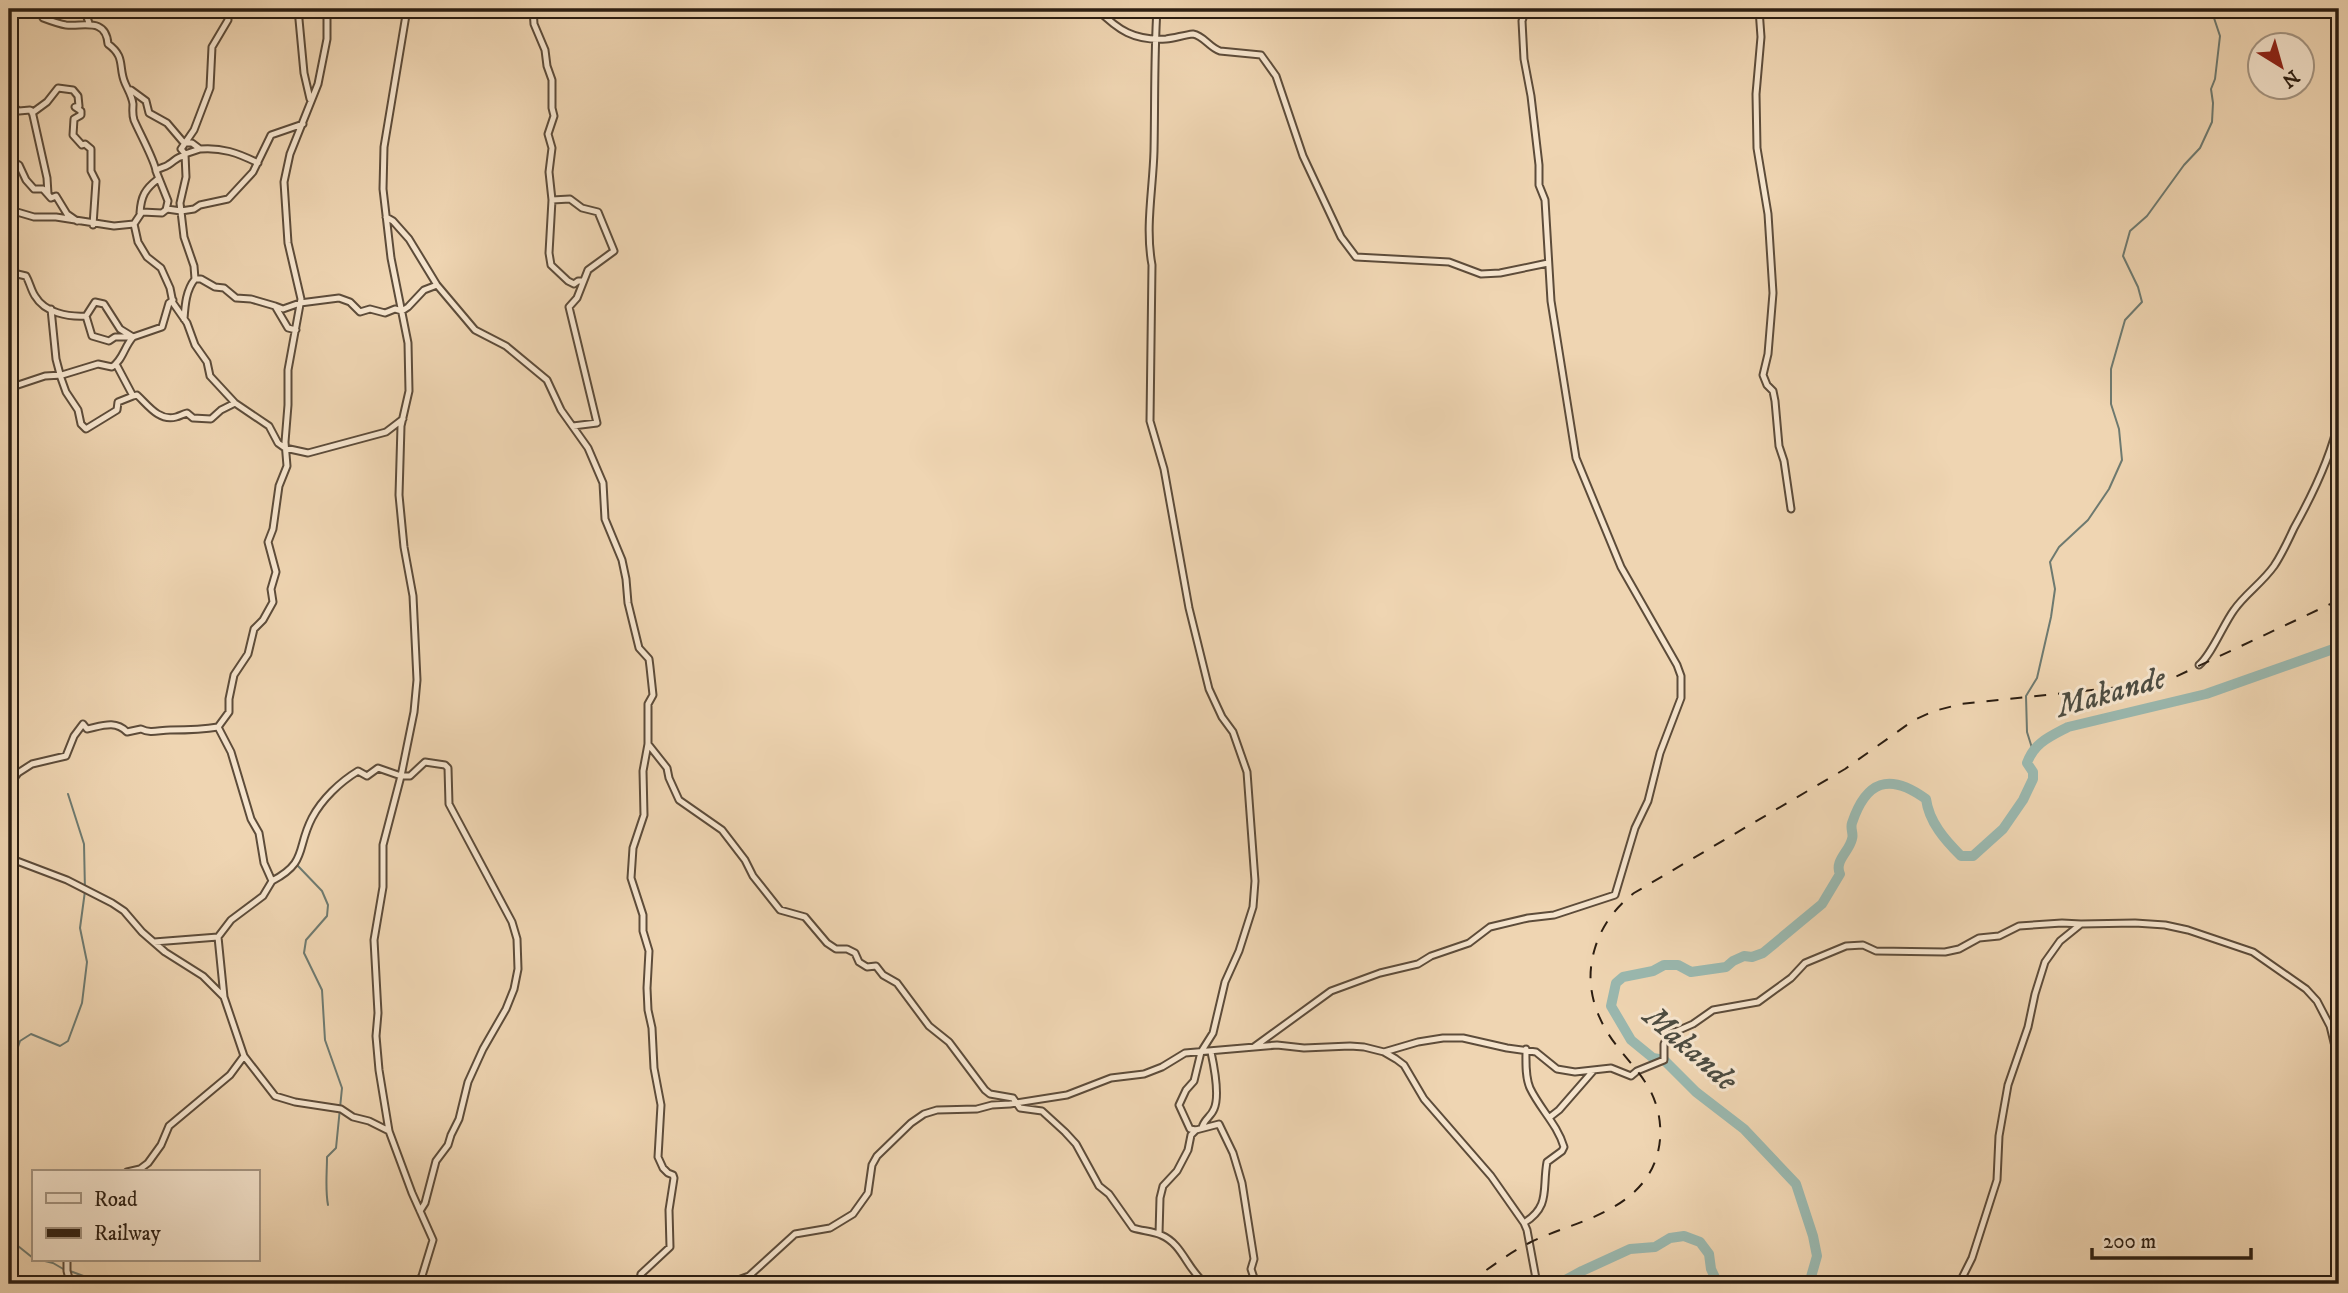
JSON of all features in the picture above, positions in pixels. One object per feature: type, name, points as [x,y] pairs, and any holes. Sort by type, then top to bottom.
[{"type":"street","points":[[84,9],[89,23],[101,31],[120,57],[124,82],[146,101],[149,113],[167,123],[184,143],[192,143],[200,149]]},
{"type":"street","points":[[195,279],[186,245],[180,203],[186,177],[186,163],[181,149],[194,130],[210,88],[212,47],[228,20],[227,9]]},
{"type":"street","points":[[298,9],[304,73],[310,102]]},
{"type":"street","points":[[9,785],[18,773],[32,764],[66,756],[74,736],[83,724],[87,729],[112,724],[121,726],[127,732],[141,729],[147,732],[198,731],[218,727],[229,712],[233,675],[248,654],[254,629],[263,620],[273,602],[271,589],[276,572],[268,542],[273,529],[279,486],[287,466],[285,448],[288,370],[300,303],[288,243],[284,182],[290,153],[318,84],[325,56],[327,9]]},
{"type":"street","points":[[407,9],[384,147],[383,189],[391,258],[407,331],[408,401],[400,436],[399,503],[413,596],[417,680],[414,712],[401,776],[383,845],[383,887],[374,940],[377,1048],[388,1130],[433,1244],[417,1284]]},
{"type":"street","points":[[533,9],[534,24],[545,50],[552,80],[552,108],[555,116],[548,134],[552,148],[549,172],[552,200],[552,227],[549,232],[551,265],[568,281],[574,284],[582,281]]},
{"type":"street","points":[[1097,9],[1124,32],[1154,39],[1199,35],[1213,49],[1261,55],[1276,76],[1300,148],[1341,237],[1356,257],[1449,262],[1482,274],[1548,263]]},
{"type":"street","points":[[1157,9],[1149,247],[1152,265],[1150,421],[1164,469],[1189,608],[1209,689],[1222,717],[1233,732],[1247,772],[1254,848],[1253,907],[1239,951],[1225,982],[1213,1033],[1201,1052],[1194,1081],[1179,1102],[1187,1127],[1199,1129]]},
{"type":"street","points":[[1254,1047],[1331,992],[1380,973],[1418,964],[1431,956],[1469,943],[1486,928],[1555,915],[1611,898],[1617,891],[1636,828],[1648,801],[1660,752],[1678,709],[1682,691],[1681,676],[1671,651],[1621,567],[1576,458],[1551,301],[1545,200],[1539,185],[1539,165],[1524,59],[1522,21],[1526,9]]},
{"type":"street","points":[[1759,9],[1757,148],[1768,214],[1773,293],[1768,355],[1763,374],[1773,391],[1777,434],[1791,509]]},
{"type":"street","points":[[44,18],[71,25],[89,23]]},
{"type":"street","points":[[128,87],[134,119],[157,167],[158,179],[168,201],[166,210]]},
{"type":"street","points":[[32,113],[47,102],[58,88],[73,90],[78,96],[79,106],[75,107],[81,111],[81,115],[74,119],[73,135],[90,149],[91,171],[96,181],[93,225]]},
{"type":"street","points":[[9,109],[30,110],[32,113],[47,178],[48,194]]},
{"type":"street","points":[[140,213],[194,209],[200,205],[229,199],[253,172],[271,135],[303,124]]},
{"type":"street","points":[[157,167],[168,166],[184,155],[212,147],[228,149],[258,163]]},
{"type":"street","points":[[9,160],[19,165],[34,189],[43,190],[51,198],[56,196],[67,214],[78,221]]},
{"type":"street","points":[[158,179],[142,196],[140,213],[134,224],[138,242],[147,257],[161,268],[195,345],[207,362],[210,376],[235,403],[269,426],[278,443],[285,448],[308,453],[386,432],[403,419]]},
{"type":"street","points":[[552,200],[570,199],[582,208],[597,212],[614,251],[588,270],[577,298],[569,307],[597,422],[573,426]]},
{"type":"street","points":[[9,215],[17,212],[93,225],[134,224]]},
{"type":"street","points":[[386,216],[409,239],[437,285],[475,330],[506,346],[547,380],[561,410],[588,448],[603,483],[605,519],[622,560],[629,609],[639,648],[649,659],[653,695],[648,704],[648,744],[643,771],[644,818],[633,848],[631,881],[643,915],[643,931],[649,951],[648,1010],[661,1105],[658,1157],[661,1166],[674,1178],[669,1210],[670,1247],[642,1274],[639,1284]]},
{"type":"street","points":[[9,272],[26,276],[38,300],[51,309],[72,317],[86,316]]},
{"type":"street","points":[[195,279],[223,288],[236,299],[251,299],[283,309],[300,303],[339,298],[350,302],[360,312],[370,309],[385,313],[395,309],[402,311],[425,290],[437,285]]},
{"type":"street","points":[[184,319],[185,303],[190,285],[195,279]]},
{"type":"street","points":[[133,337],[120,329],[101,302],[95,302],[86,316],[92,336],[109,341],[115,337],[133,337],[162,327],[169,303],[173,300]]},
{"type":"street","points":[[275,306],[288,328],[296,330]]},
{"type":"street","points":[[51,309],[56,359],[66,392],[86,429],[117,410],[118,402],[137,395],[159,415],[169,418],[187,413],[194,418],[211,419],[235,403]]},
{"type":"street","points":[[9,388],[45,376],[62,375],[98,364],[112,367],[116,365],[133,337]]},
{"type":"street","points":[[116,365],[133,396]]},
{"type":"street","points":[[2199,664],[2208,656],[2242,599],[2264,578],[2279,557],[2311,498],[2339,419]]},
{"type":"street","points":[[218,727],[230,752],[251,820],[259,833],[264,863],[272,881]]},
{"type":"street","points":[[648,744],[667,768],[679,800],[722,830],[745,860],[753,876],[780,909],[805,917],[815,931],[836,949],[852,951],[867,967],[878,966],[883,975],[897,983],[929,1026],[949,1042],[985,1090],[996,1096],[1011,1097],[1022,1109],[1042,1111],[1073,1140],[1099,1186],[1109,1194],[1133,1228],[1159,1234],[1181,1251],[1188,1266],[1206,1284]]},
{"type":"street","points":[[388,1130],[353,1117],[341,1109],[275,1096],[244,1056],[224,997],[218,937],[231,920],[263,896],[272,881],[297,863],[312,818],[343,780],[358,771],[367,776],[378,768],[401,776],[413,775],[421,763],[425,762],[445,765],[448,768],[449,804],[513,922],[517,939],[518,969],[506,1009],[468,1082],[459,1119],[448,1145],[436,1161],[425,1203],[420,1211]]},
{"type":"street","points":[[9,858],[67,880],[112,903],[124,911],[165,952],[203,975],[224,997]]},
{"type":"street","points":[[1384,1052],[1418,1042],[1463,1038],[1507,1048],[1526,1049],[1542,1055],[1557,1069],[1573,1072],[1611,1068],[1633,1076],[1637,1071],[1664,1060],[1664,1044],[1668,1035],[1693,1024],[1713,1010],[1758,1002],[1791,978],[1805,963],[1838,948],[1857,944],[1877,951],[1945,952],[1959,949],[1979,938],[1999,936],[2020,926],[2135,923],[2188,930],[2253,952],[2311,994],[2325,1016],[2339,1063]]},
{"type":"street","points":[[1959,1284],[1972,1258],[1997,1180],[1999,1136],[2008,1085],[2028,1027],[2045,962],[2060,941],[2081,924]]},
{"type":"street","points":[[154,942],[218,937]]},
{"type":"street","points":[[2335,1048],[2339,1041]]},
{"type":"street","points":[[727,1284],[749,1276],[795,1234],[830,1228],[853,1214],[868,1193],[870,1173],[877,1156],[921,1116],[937,1110],[978,1109],[988,1105],[1067,1095],[1111,1078],[1144,1074],[1185,1053],[1277,1045],[1304,1048],[1350,1046],[1384,1052],[1404,1065],[1423,1099],[1489,1172],[1524,1223],[1537,1284]]},
{"type":"street","points":[[1524,1223],[1536,1216],[1542,1205],[1547,1163],[1564,1148],[1550,1117],[1529,1087],[1526,1049]]},
{"type":"street","points":[[1199,1129],[1215,1106],[1211,1052]]},
{"type":"street","points":[[136,1170],[148,1163],[161,1145],[169,1125],[230,1075],[244,1056]]},
{"type":"street","points":[[1550,1117],[1559,1111],[1593,1071]]},
{"type":"street","points":[[1159,1234],[1163,1186],[1177,1171],[1188,1150],[1191,1135],[1199,1129],[1218,1123],[1233,1153],[1242,1183],[1254,1259],[1251,1269],[1255,1281],[1252,1284]]},
{"type":"street","points":[[67,1262],[68,1284]]},
{"type":"waterway","points":[[2032,748],[2027,732],[2026,696],[2037,678],[2051,617],[2055,589],[2050,562],[2059,547],[2088,520],[2109,489],[2122,460],[2119,429],[2111,404],[2111,369],[2125,320],[2142,302],[2123,256],[2130,231],[2147,216],[2184,165],[2200,148],[2212,122],[2211,89],[2215,79],[2220,36],[2211,9]]},
{"type":"waterway","name":"Makande","points":[[1809,1284],[1817,1256],[1796,1184],[1744,1129],[1696,1092],[1664,1060],[1653,1058],[1631,1040],[1611,1006],[1616,983],[1623,977],[1653,971],[1664,965],[1678,965],[1691,972],[1726,967],[1744,956],[1752,957],[1763,953],[1822,904],[1840,874],[1840,861],[1852,839],[1852,825],[1858,809],[1864,798],[1880,785],[1901,785],[1926,799],[1930,815],[1944,837],[1961,856],[1973,856],[2003,829],[2023,800],[2033,779],[2033,772],[2027,763],[2030,756],[2038,745],[2055,734],[2068,727],[2206,694],[2339,647]]},
{"type":"waterway","points":[[9,1074],[20,1041],[31,1034],[60,1046],[68,1041],[82,1003],[87,962],[80,928],[85,891],[84,844],[68,794]]},
{"type":"waterway","points":[[298,866],[322,891],[328,905],[327,916],[306,940],[304,953],[322,990],[325,1040],[342,1088],[336,1148],[327,1157],[328,1205]]},
{"type":"waterway","points":[[9,1044],[13,1056]]},
{"type":"waterway","points":[[9,1079],[15,1102],[9,1125]]},
{"type":"waterway","points":[[9,1229],[18,1238],[18,1246],[32,1257]]},
{"type":"waterway","name":"Makande","points":[[1558,1284],[1630,1249],[1655,1247],[1670,1238],[1684,1236],[1700,1242],[1709,1254],[1711,1269],[1718,1284]]},
{"type":"waterway","points":[[49,1262],[65,1270]]},
{"type":"waterway","points":[[70,1271],[105,1284]]},
{"type":"railway","points":[[1467,1284],[1529,1243],[1620,1203],[1634,1193],[1645,1180],[1656,1159],[1660,1124],[1655,1101],[1645,1082],[1606,1030],[1597,1010],[1591,980],[1592,959],[1601,932],[1615,911],[1634,893],[1845,769],[1914,720],[1934,711],[1961,704],[2149,684],[2173,678],[2339,600]]}]
